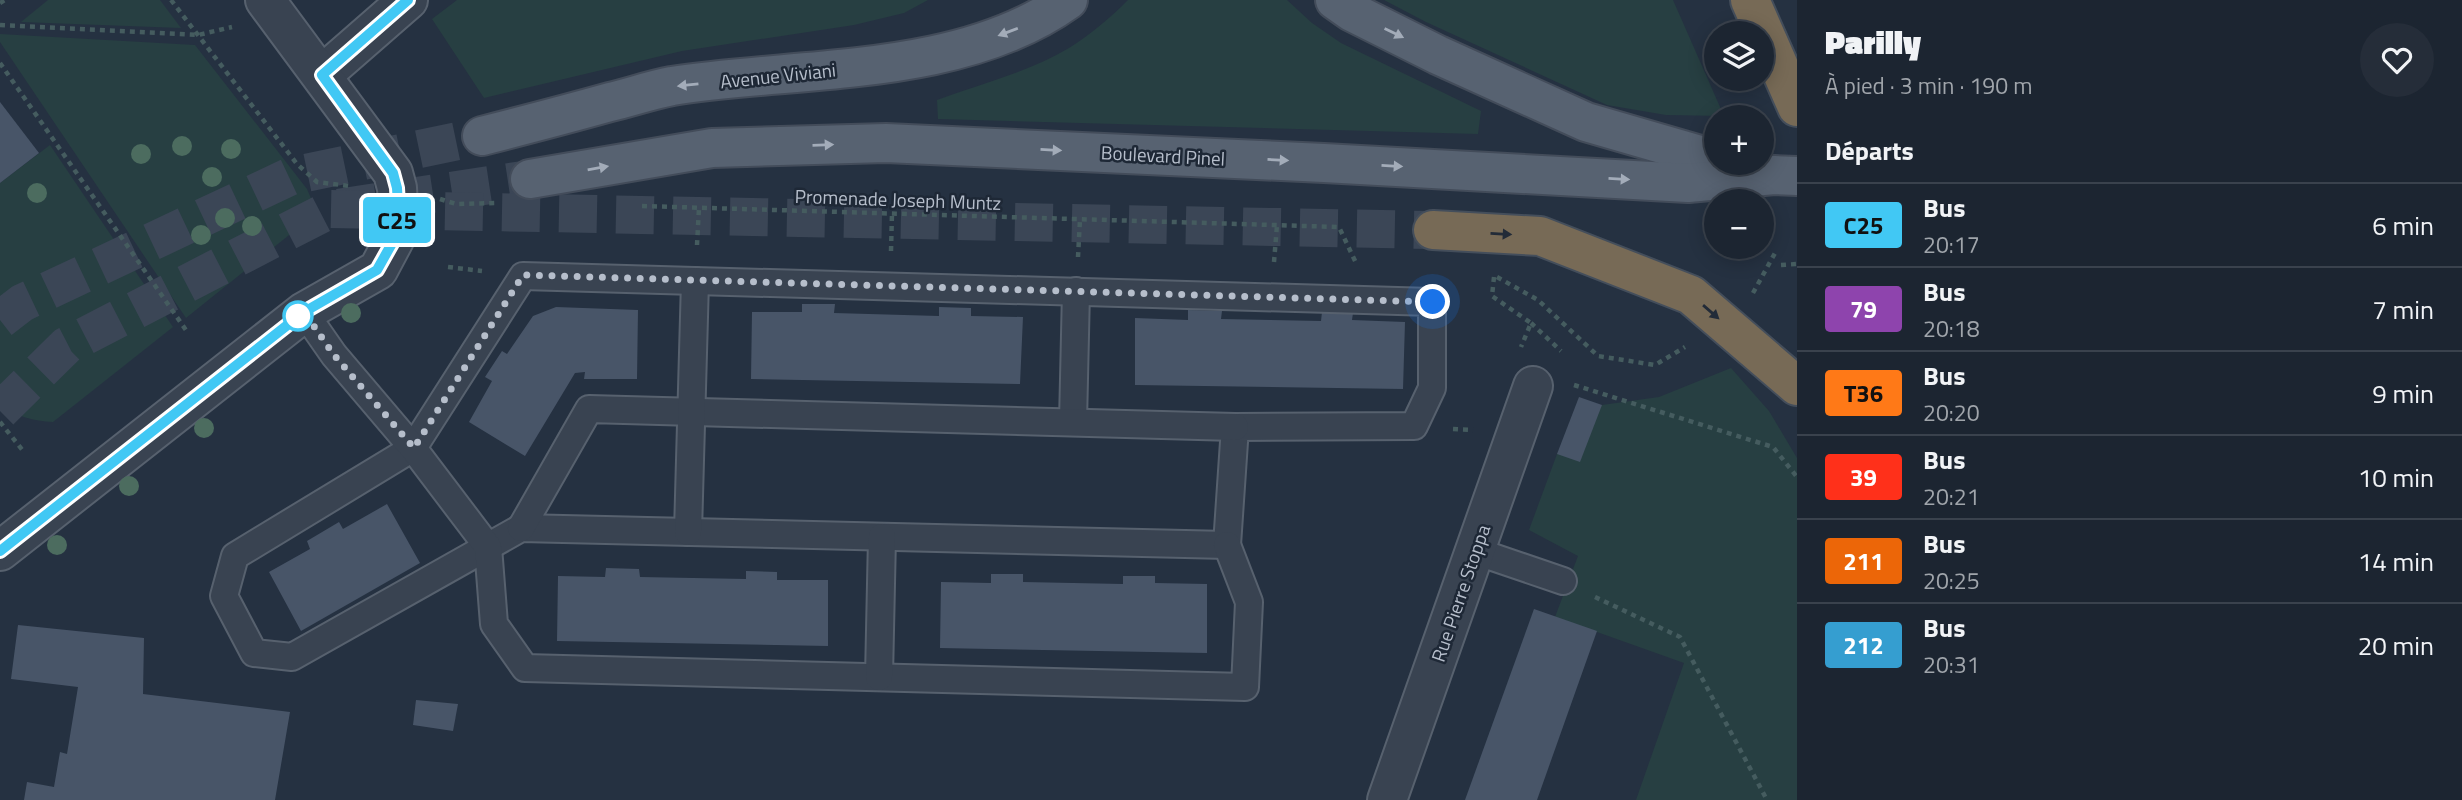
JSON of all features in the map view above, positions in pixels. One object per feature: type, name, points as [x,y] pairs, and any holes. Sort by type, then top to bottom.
[{"type":"highway","points":[[1750,0],[1797,107]]},
{"type":"highway","points":[[1433,230],[1540,236],[1691,295],[1797,386]]},
{"type":"main road","name":"Avenue Viviani","points":[[482,136],[670,87],[902,61],[963,47],[1012,31],[1051,12],[1068,0]]},
{"type":"main road","points":[[1335,0],[1352,12],[1407,40],[1586,122],[1704,156]]},
{"type":"main road","name":"Boulevard Pinel","points":[[518,191],[712,148],[886,143],[1310,162],[1688,183],[1786,176]]},
{"type":"street","points":[[322,75],[408,0]]},
{"type":"street","points":[[0,551],[304,312],[377,270],[395,238],[397,188],[393,173],[271,9]]},
{"type":"street","name":"Rue Pierre Stoppa","points":[[1387,800],[1533,386]]},
{"type":"lane","points":[[523,275],[1076,291],[1433,302],[1432,388],[1414,426],[1235,427],[589,409],[521,528],[292,657],[254,653],[224,596],[235,556],[414,448],[523,275]]},
{"type":"lane","points":[[688,532],[695,281]]},
{"type":"lane","points":[[1073,422],[1076,291]]},
{"type":"lane","points":[[304,312],[334,355],[414,448],[488,547],[494,624],[525,668],[1245,687],[1250,602],[1227,545],[1235,427]]},
{"type":"lane","points":[[521,528],[1227,545]]},
{"type":"lane","points":[[879,677],[882,537]]},
{"type":"lane","points":[[1475,551],[1563,581]]},
{"type":"path","points":[[172,0],[297,164],[317,182],[367,188],[397,188],[456,204],[518,191]]},
{"type":"path","points":[[0,25],[198,35],[271,9]]},
{"type":"path","points":[[0,63],[188,333]]},
{"type":"path","name":"Promenade Joseph Muntz","points":[[629,205],[1339,227]]},
{"type":"path","points":[[1751,297],[1775,253]]},
{"type":"path","points":[[1781,265],[1797,264]]},
{"type":"path","points":[[448,267],[489,271]]},
{"type":"path","points":[[1561,351],[1531,323],[1492,296],[1494,276],[1538,300],[1598,356],[1655,365],[1695,342]]},
{"type":"path","points":[[1531,323],[1519,351],[1533,386],[1553,379],[1773,447],[1797,477]]},
{"type":"path","points":[[0,422],[24,452]]},
{"type":"path","points":[[1563,581],[1680,637],[1768,800]]},
{"type":"green space","points":[[48,0],[160,0],[181,28],[21,22]]},
{"type":"green space","points":[[457,0],[928,0],[904,13],[854,25],[682,51],[484,98],[432,19]]},
{"type":"green space","points":[[1128,0],[1287,0],[1312,23],[1341,43],[1481,111],[1478,134],[938,119],[937,100],[1021,71],[1054,56],[1093,31]]},
{"type":"green space","points":[[1384,0],[1673,0],[1704,71],[1704,91],[1713,91],[1719,105],[1704,105],[1704,116],[1666,115],[1607,105]]},
{"type":"green space","points":[[0,34],[195,45],[307,189],[316,210],[314,215],[186,318],[0,42]]},
{"type":"green space","points":[[50,145],[173,327],[53,422],[25,417],[0,406],[0,183]]},
{"type":"green space","points":[[1731,368],[1769,411],[1797,458],[1797,800],[1636,800],[1684,663],[1555,617],[1578,556],[1529,530],[1557,454],[1602,405],[1659,397]]},
{"type":"building","points":[[0,102],[39,153],[0,183]]},
{"type":"building","points":[[802,304],[835,304],[834,313],[939,316],[939,307],[971,308],[971,316],[1023,317],[1020,384],[751,379],[752,312],[802,312]]},
{"type":"building","points":[[556,307],[638,310],[637,379],[584,379],[585,372],[575,373],[525,456],[469,422],[492,381],[485,377],[502,351],[507,354],[533,316]]},
{"type":"building","points":[[1188,310],[1222,311],[1221,319],[1321,321],[1322,312],[1353,313],[1352,320],[1405,322],[1403,389],[1135,385],[1135,318],[1188,320]]},
{"type":"building","points":[[1579,397],[1602,405],[1580,462],[1557,454]]},
{"type":"building","points":[[387,504],[420,563],[301,631],[269,572],[310,549],[307,541],[339,522],[343,529]]},
{"type":"building","points":[[606,568],[639,569],[640,577],[746,579],[746,571],[777,572],[777,580],[828,580],[828,646],[557,641],[558,576],[605,577]]},
{"type":"building","points":[[991,574],[1023,574],[1023,582],[1123,584],[1123,576],[1155,576],[1155,583],[1207,584],[1207,653],[940,648],[941,582],[991,583]]},
{"type":"building","points":[[1534,609],[1597,631],[1537,800],[1465,800]]},
{"type":"building","points":[[18,625],[144,638],[143,694],[290,712],[275,800],[24,800],[27,782],[54,787],[60,752],[67,754],[78,687],[11,679]]},
{"type":"building","points":[[416,700],[458,704],[453,731],[413,725]]},
{"type":"tunnel","points":[[0,320],[22,303],[291,176],[482,136]]},
{"type":"tunnel","points":[[0,411],[66,346],[331,209],[530,179]]},
{"type":"tunnel","points":[[331,209],[1433,230]]},
{"type":"bus line","name":"C25","points":[[0,551],[304,312],[377,270],[395,238],[398,205],[393,173],[322,75],[408,0]]},
{"type":"route","points":[[298,316],[304,312],[334,355],[414,448],[523,275],[1433,302]]}]
